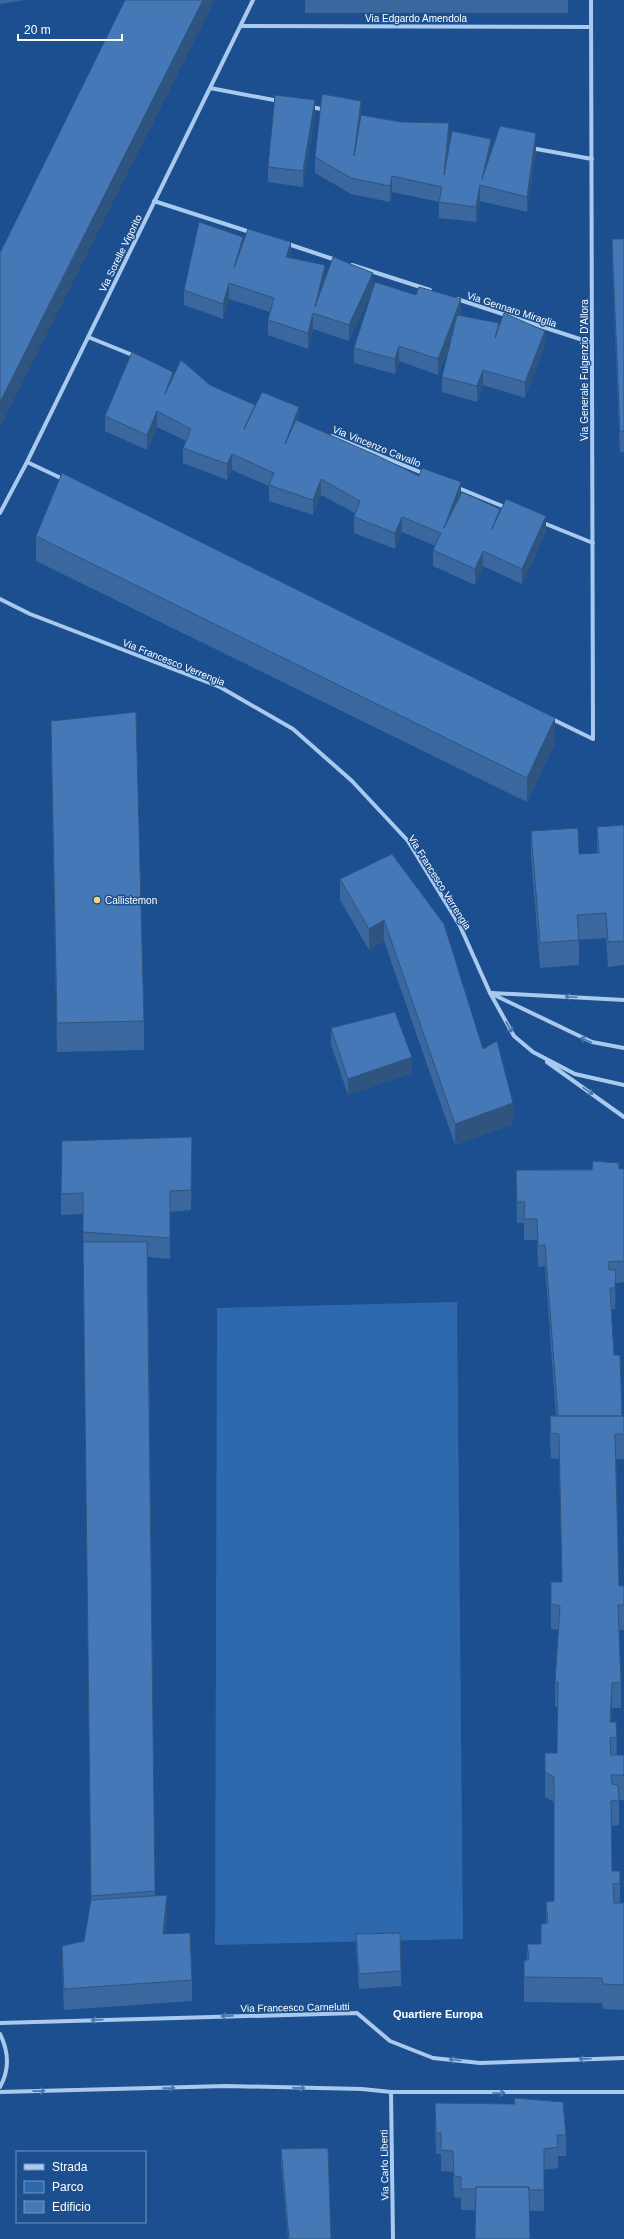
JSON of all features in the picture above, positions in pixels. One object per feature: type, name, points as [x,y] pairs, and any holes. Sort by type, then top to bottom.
[{"type":"street","name":"Via Sorelle Vigorito","points":[[0,513],[27,462],[241,26],[252,0]]},
{"type":"street","name":"Via Generale Fulgenzio D'Allora","points":[[543,715],[594,739],[592,543],[591,0]]},
{"type":"street","name":"Via Edgardo Amendola","points":[[241,26],[591,27]]},
{"type":"street","points":[[210,88],[285,102]]},
{"type":"street","points":[[307,106],[330,111]]},
{"type":"street","points":[[529,147],[592,159]]},
{"type":"street","points":[[154,201],[260,235]]},
{"type":"street","points":[[282,243],[343,262]]},
{"type":"street","points":[[350,265],[433,291]]},
{"type":"street","name":"Via Gennaro Miraglia","points":[[448,296],[592,343]]},
{"type":"street","points":[[88,337],[138,358]]},
{"type":"street","name":"Via Vincenzo Cavallo","points":[[328,435],[431,477]]},
{"type":"street","points":[[27,462],[70,483]]},
{"type":"street","points":[[453,486],[512,510]]},
{"type":"street","points":[[534,519],[592,543]]},
{"type":"street","name":"Via Francesco Verrengia","points":[[0,599],[30,614],[220,687],[293,729],[352,781],[408,841],[460,926],[490,993],[514,1036],[533,1052],[575,1074],[624,1085]]},
{"type":"street","points":[[490,993],[624,1000]]},
{"type":"street","points":[[490,993],[592,1042],[624,1048]]},
{"type":"street","points":[[533,1052],[624,1117]]},
{"type":"street","name":"Via Francesco Carnelutti","points":[[0,2023],[357,2013],[390,2041],[433,2058],[480,2063],[624,2058]]},
{"type":"street","points":[[0,2034],[6,2045],[8,2062],[5,2078],[0,2087]]},
{"type":"street","points":[[0,2092],[226,2086],[362,2089],[391,2092],[624,2092]]},
{"type":"street","name":"Via Carlo Liberti","points":[[391,2092],[393,2239]]},
{"type":"street","points":[[619,2092],[624,2096]]},
{"type":"green space","points":[[457,1302],[463,1939],[215,1945],[217,1308]]},
{"type":"building","points":[[125,0],[203,0],[0,402],[0,253]]},
{"type":"building","points":[[322,94],[361,101],[354,156],[361,115],[401,122],[449,123],[444,175],[452,131],[491,139],[482,179],[500,126],[536,133],[527,197],[480,185],[476,207],[439,202],[442,187],[392,176],[390,186],[351,178],[315,157]]},
{"type":"building","points":[[275,95],[315,100],[303,171],[268,167]]},
{"type":"building","points":[[199,222],[243,237],[234,268],[248,229],[291,242],[286,257],[325,265],[315,307],[333,257],[373,273],[349,325],[313,313],[308,333],[268,320],[274,298],[229,283],[223,304],[184,290]]},
{"type":"building","points":[[612,239],[624,239],[624,431],[620,432]]},
{"type":"building","points":[[375,282],[416,295],[419,287],[461,299],[438,359],[399,346],[395,359],[354,348]]},
{"type":"building","points":[[504,313],[545,331],[525,382],[483,370],[477,386],[442,377],[457,315],[499,323],[495,338]]},
{"type":"building","points":[[132,352],[173,372],[165,394],[181,360],[210,385],[255,405],[244,429],[262,392],[299,407],[285,444],[296,420],[378,456],[419,476],[422,468],[461,482],[444,528],[462,492],[500,509],[492,529],[506,499],[546,516],[522,569],[483,551],[475,569],[433,550],[441,533],[402,517],[395,533],[354,517],[360,501],[321,479],[313,500],[269,485],[274,473],[232,454],[227,464],[183,448],[191,429],[157,411],[147,435],[105,416]]},
{"type":"building","points":[[62,473],[555,718],[527,778],[36,536]]},
{"type":"building","name":"Callistemon","points":[[136,712],[144,1021],[57,1023],[51,721]]},
{"type":"building","points":[[624,825],[624,941],[608,942],[606,913],[577,915],[579,940],[540,943],[531,831],[578,828],[579,854],[599,853],[597,827]]},
{"type":"building","points":[[392,854],[444,924],[483,1049],[497,1041],[513,1103],[455,1124],[384,920],[369,929],[340,879]]},
{"type":"building","points":[[395,1012],[412,1057],[348,1079],[331,1028]]},
{"type":"building","points":[[192,1137],[191,1190],[170,1191],[170,1238],[83,1232],[83,1193],[61,1194],[62,1141]]},
{"type":"building","points":[[593,1161],[619,1163],[619,1169],[624,1169],[624,1261],[608,1262],[609,1270],[616,1270],[615,1288],[610,1288],[614,1355],[620,1355],[622,1416],[558,1416],[545,1245],[538,1246],[537,1219],[524,1219],[525,1202],[517,1202],[516,1170],[592,1170]]},
{"type":"building","points":[[83,1242],[147,1242],[155,1891],[91,1896]]},
{"type":"building","points":[[550,1416],[624,1416],[624,1434],[615,1434],[619,1586],[624,1586],[624,1605],[618,1605],[621,1683],[612,1683],[610,1722],[616,1722],[617,1737],[610,1738],[611,1755],[624,1755],[624,1775],[611,1775],[612,1784],[618,1785],[619,1800],[611,1801],[612,1871],[620,1871],[620,1883],[613,1884],[614,1903],[624,1903],[624,1985],[603,1984],[602,1978],[524,1977],[524,1961],[529,1959],[527,1944],[541,1944],[541,1924],[548,1923],[546,1902],[554,1901],[554,1777],[545,1772],[545,1753],[557,1753],[558,1682],[555,1682],[560,1606],[551,1604],[551,1582],[562,1582],[559,1434],[551,1433]]},
{"type":"building","points":[[167,1895],[163,1934],[190,1933],[192,1980],[64,1989],[62,1946],[84,1941],[91,1900]]},
{"type":"building","points":[[400,1933],[401,1971],[359,1974],[356,1934]]},
{"type":"building","points":[[514,2098],[563,2102],[566,2135],[557,2135],[558,2147],[544,2149],[544,2190],[529,2190],[529,2187],[476,2187],[476,2189],[461,2189],[461,2177],[454,2176],[453,2151],[441,2150],[441,2133],[436,2133],[435,2103],[515,2104]]},
{"type":"building","points":[[328,2148],[331,2239],[289,2239],[281,2149]]},
{"type":"building","points":[[476,2187],[529,2187],[530,2239],[475,2239]]},
{"type":"place","name":"Callistemon","points":[[97,900]]},
{"type":"district","name":"Quartiere Europa","points":[[438,2014]]}]
